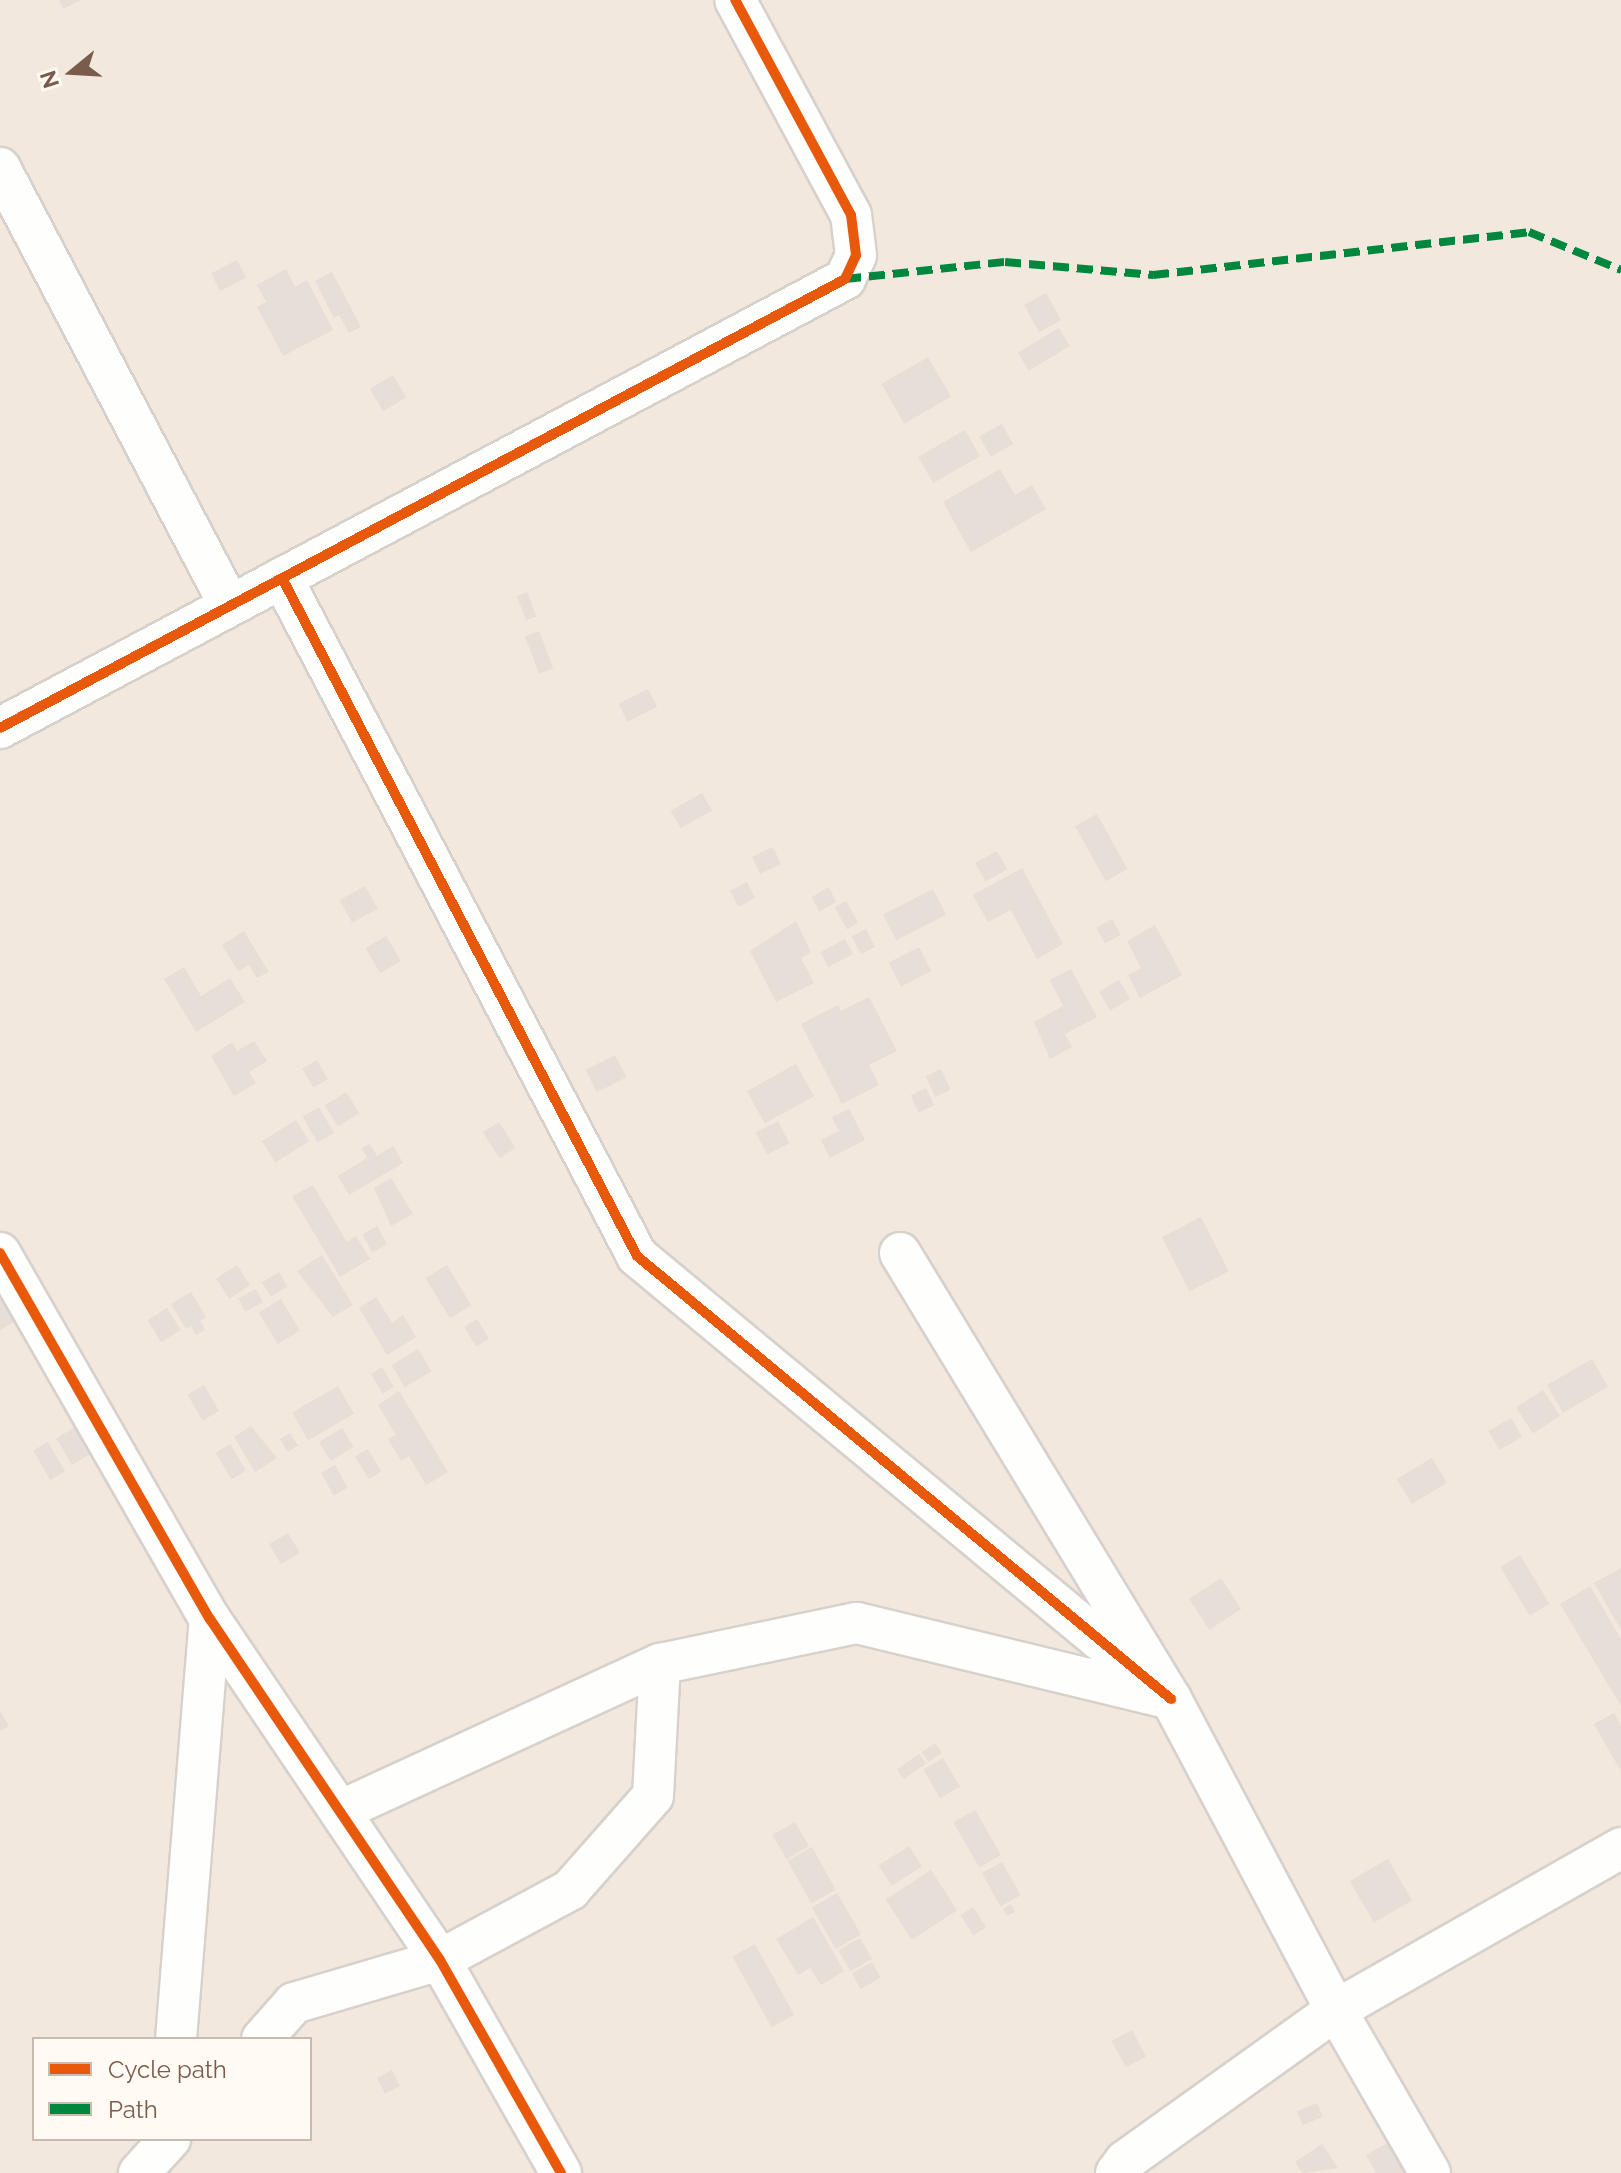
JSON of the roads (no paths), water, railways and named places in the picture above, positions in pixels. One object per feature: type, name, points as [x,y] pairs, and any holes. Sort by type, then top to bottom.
[{"type":"street","points":[[0,728],[845,279],[856,255],[851,215],[735,0]]},
{"type":"street","points":[[0,168],[229,605]]},
{"type":"street","points":[[282,578],[637,1256],[1171,1699]]},
{"type":"street","points":[[0,1253],[210,1619],[342,1810],[440,1960],[561,2173]]},
{"type":"street","points":[[900,1253],[1171,1699],[1336,2010],[1430,2173]]},
{"type":"street","points":[[176,2037],[210,1619]]},
{"type":"street","points":[[342,1810],[660,1664],[857,1623],[1171,1699]]},
{"type":"street","points":[[264,2037],[294,2003],[440,1960],[570,1890],[653,1796],[660,1664]]},
{"type":"street","points":[[1116,2173],[1125,2161],[1336,2010],[1621,1848]]},
{"type":"street","points":[[139,2173],[166,2148]]}]
